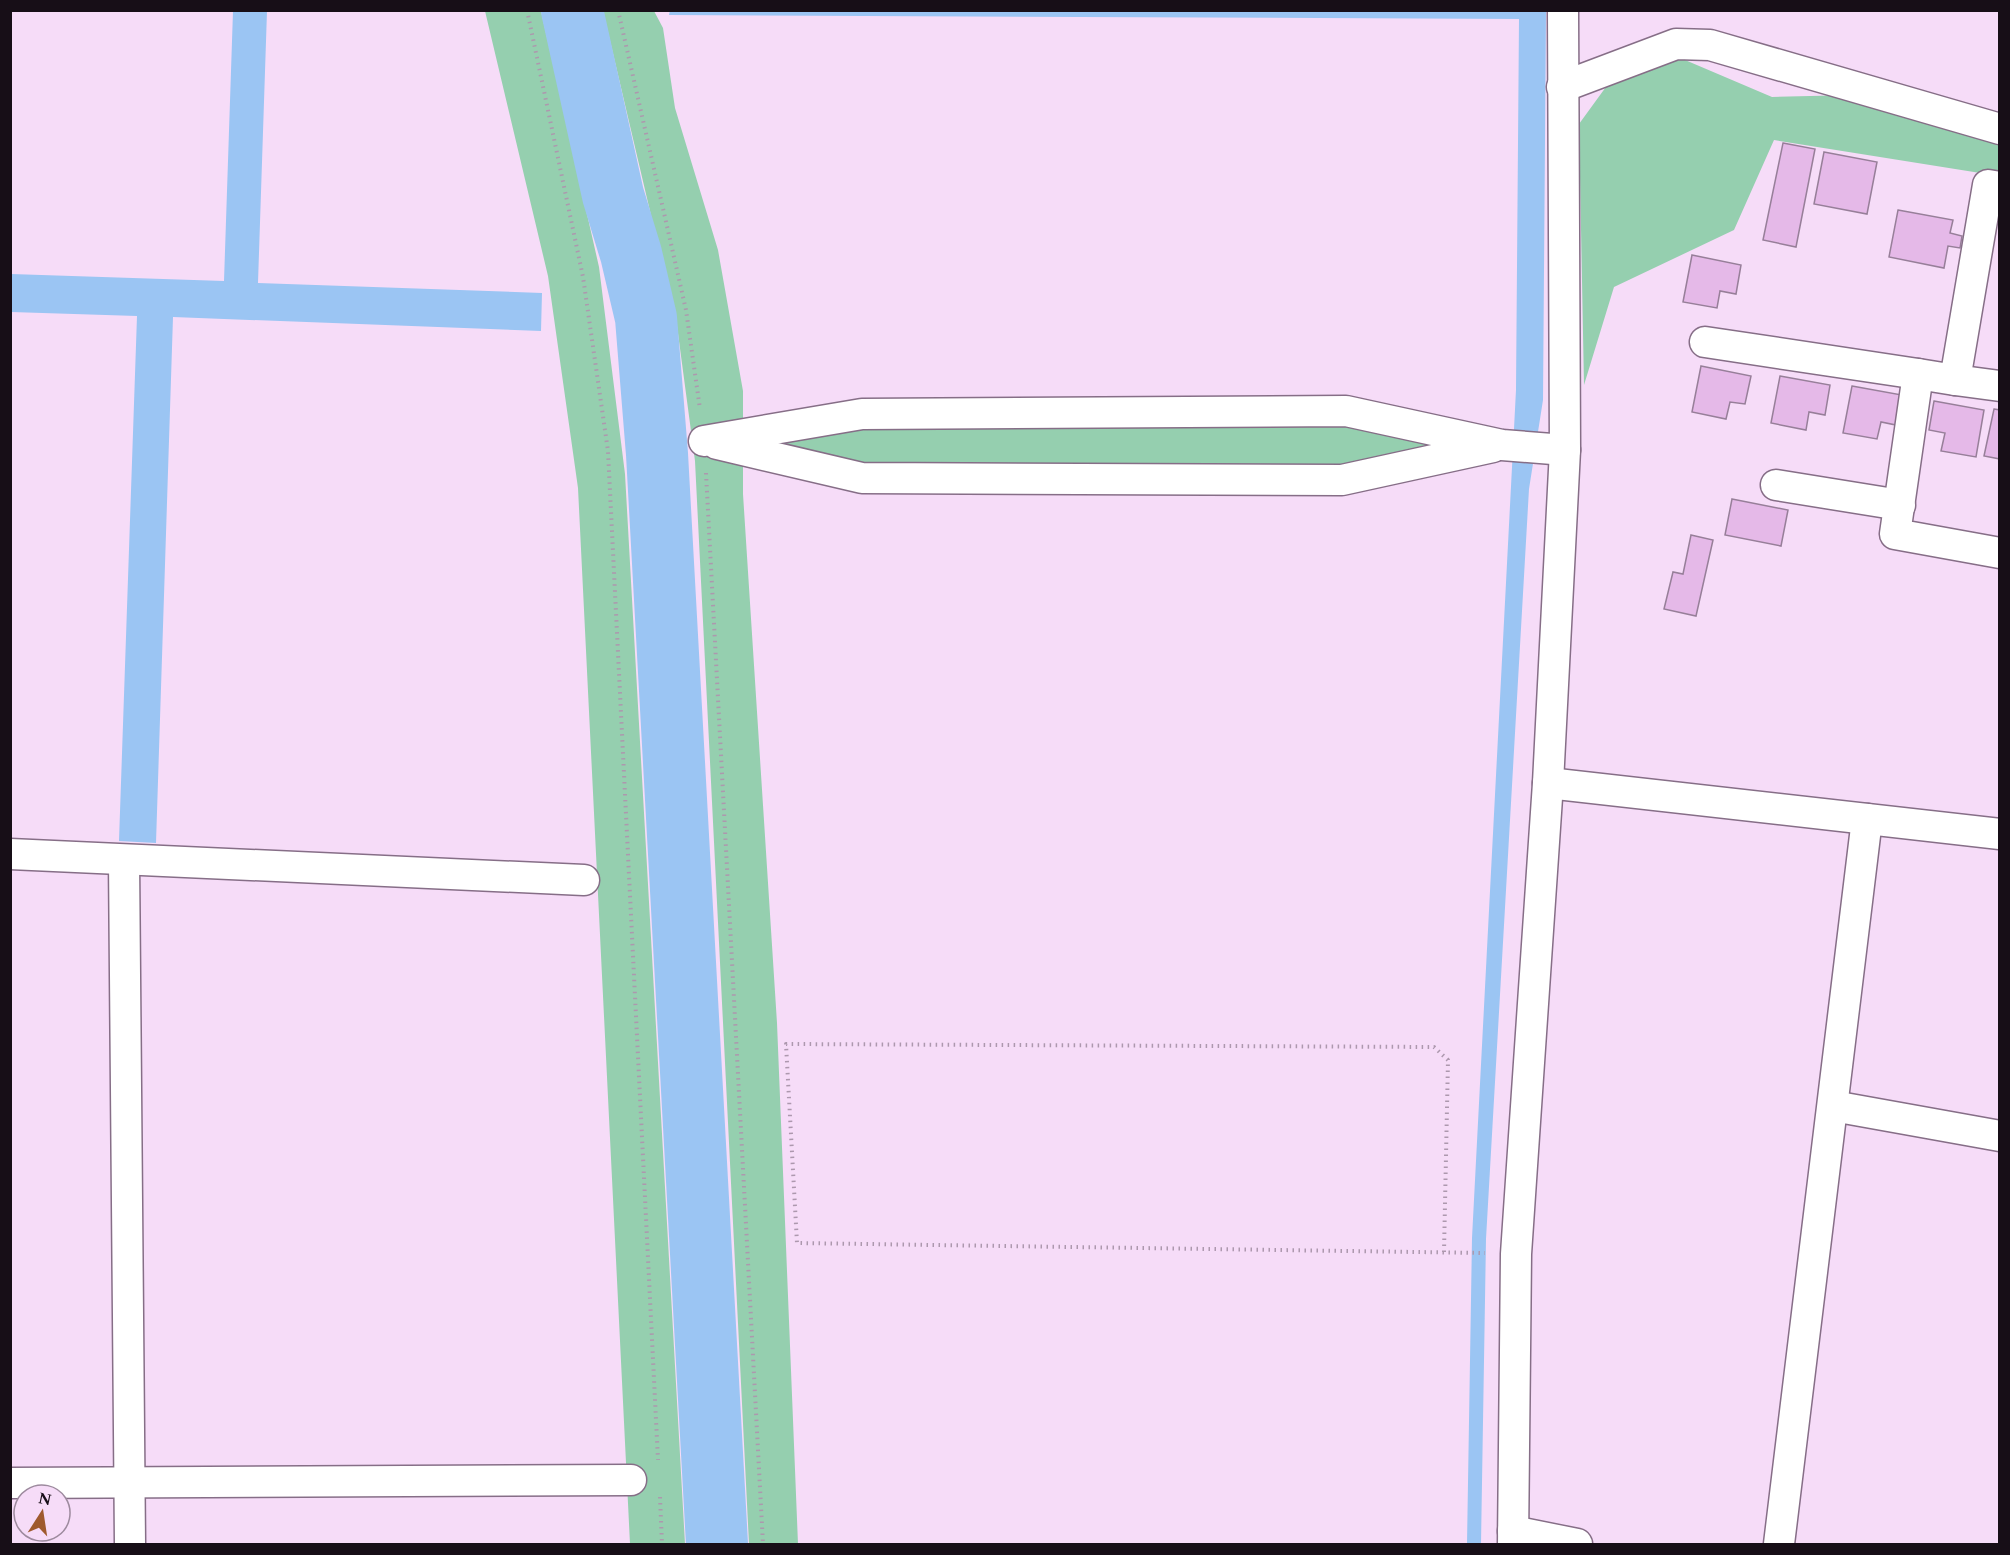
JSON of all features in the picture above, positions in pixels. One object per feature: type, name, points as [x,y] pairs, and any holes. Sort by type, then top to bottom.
[{"type":"street","points":[[1563,10],[1565,450],[1548,783],[1516,1254],[1513,1538],[1577,1545]]},
{"type":"street","points":[[1562,87],[1676,44],[1710,45],[2000,129]]},
{"type":"street","points":[[1955,380],[1988,185],[2000,187]]},
{"type":"street","points":[[1705,342],[2000,386]]},
{"type":"street","points":[[1918,374],[1895,534],[2000,553]]},
{"type":"street","points":[[704,441],[862,414],[1346,411],[1502,445],[1565,450]]},
{"type":"street","points":[[704,441],[862,478],[1342,480],[1502,445]]},
{"type":"street","points":[[1776,485],[1900,505]]},
{"type":"street","points":[[1548,783],[2000,834]]},
{"type":"street","points":[[1779,1545],[1868,819]]},
{"type":"street","points":[[10,854],[584,880]]},
{"type":"street","points":[[124,860],[130,1545]]},
{"type":"street","points":[[1833,1106],[2000,1136]]},
{"type":"street","points":[[10,1483],[631,1480]]},
{"type":"path","points":[[527,10],[583,277],[608,451],[658,1461]]},
{"type":"path","points":[[618,10],[686,310],[704,441],[763,1545]]},
{"type":"path","points":[[1444,1252],[1448,1060],[1434,1047],[786,1044],[797,1243],[1516,1254]]},
{"type":"path","points":[[660,1497],[662,1545]]},
{"type":"green space","points":[[485,11],[541,11],[599,267],[625,474],[685,1544],[630,1544],[578,488],[548,276]]},
{"type":"green space","points":[[603,11],[654,11],[663,28],[675,108],[718,250],[743,391],[743,494],[777,1023],[798,1544],[749,1544],[695,461],[677,326]]},
{"type":"green space","points":[[1678,57],[1772,97],[1853,95],[1999,142],[1999,176],[1774,140],[1734,230],[1614,287],[1584,385],[1579,124],[1611,80]]},
{"type":"green space","points":[[866,422],[1346,422],[1433,442],[1426,452],[1344,466],[872,469],[762,448]]},
{"type":"water","points":[[670,10],[1546,11],[1543,400],[1529,489],[1486,1239],[1481,1544],[1467,1544],[1472,1238],[1516,390],[1519,19],[669,15]]},
{"type":"water","points":[[233,11],[267,11],[258,283],[542,293],[541,331],[173,317],[156,843],[119,841],[137,316],[11,312],[11,274],[224,281]]},
{"type":"building","points":[[1783,143],[1815,149],[1796,247],[1763,240]]},
{"type":"building","points":[[1824,152],[1877,162],[1867,214],[1814,204]]},
{"type":"building","points":[[1898,210],[1953,220],[1950,233],[1962,236],[1960,248],[1948,246],[1944,268],[1889,257]]},
{"type":"building","points":[[1692,255],[1741,265],[1736,294],[1720,291],[1717,308],[1683,302]]},
{"type":"building","points":[[1701,366],[1751,376],[1745,404],[1730,402],[1726,419],[1692,412]]},
{"type":"building","points":[[1780,376],[1830,385],[1825,415],[1809,412],[1806,430],[1771,423]]},
{"type":"building","points":[[1852,386],[1902,395],[1896,425],[1881,422],[1877,439],[1843,433]]},
{"type":"building","points":[[1934,401],[1984,410],[1976,457],[1941,451],[1945,433],[1929,430]]},
{"type":"building","points":[[1994,409],[2000,410],[2000,459],[1984,456]]},
{"type":"building","points":[[1732,499],[1788,510],[1781,546],[1725,535]]},
{"type":"building","points":[[1691,535],[1713,540],[1696,616],[1664,609],[1673,572],[1683,574]]},
{"type":"waterway","points":[[572,10],[613,195],[631,254],[646,318],[657,454],[717,1544]]}]
